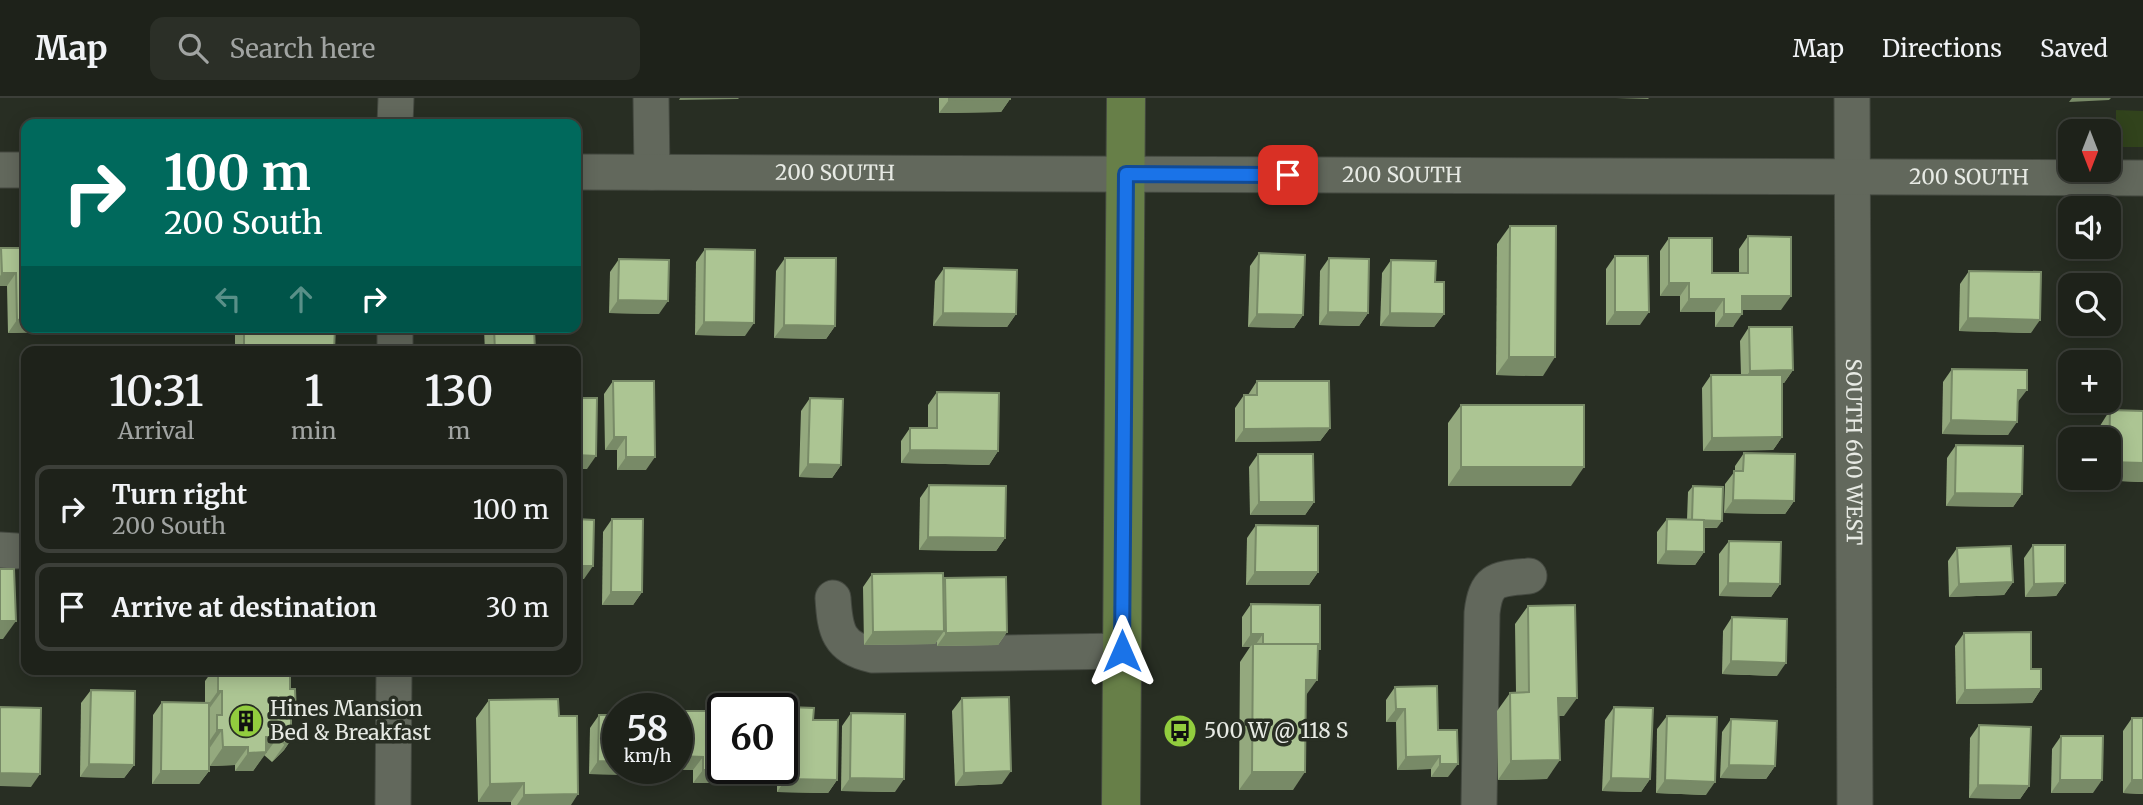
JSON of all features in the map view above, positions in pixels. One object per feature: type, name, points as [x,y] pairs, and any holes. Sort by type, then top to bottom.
[{"type":"main road","points":[[1121,805],[1126,98]]},
{"type":"street","points":[[396,98],[396,119]]},
{"type":"street","points":[[651,98],[652,172]]},
{"type":"street","name":"SOUTH 600 WEST","points":[[1852,98],[1855,805]]},
{"type":"street","points":[[0,170],[21,170]]},
{"type":"street","name":"200 SOUTH","points":[[581,172],[2143,178]]},
{"type":"street","points":[[1479,805],[1484,596],[1490,586],[1499,580],[1529,576]]},
{"type":"street","points":[[833,598],[836,628],[841,637],[852,649],[873,655],[1122,651]]},
{"type":"street","points":[[393,805],[394,675]]},
{"type":"green space","points":[[2116,110],[2143,111],[2143,147],[2121,147],[2121,119],[2116,119]]},
{"type":"building","points":[[1010,98],[1010,99],[949,100]]},
{"type":"building","points":[[1510,226],[1556,226],[1555,357],[1509,357]]},
{"type":"building","points":[[1748,236],[1791,237],[1791,296],[1742,296],[1742,314],[1724,314],[1724,299],[1689,299],[1689,283],[1669,283],[1669,238],[1712,238],[1712,273],[1748,273]]},
{"type":"building","points":[[1,248],[21,248],[21,320],[17,320],[16,273],[2,273]]},
{"type":"building","points":[[705,249],[755,250],[754,323],[704,322]]},
{"type":"building","points":[[1259,253],[1305,255],[1303,315],[1257,314]]},
{"type":"building","points":[[1615,256],[1648,256],[1649,312],[1615,312]]},
{"type":"building","points":[[785,258],[836,258],[835,326],[784,325]]},
{"type":"building","points":[[1329,258],[1369,259],[1368,313],[1328,312]]},
{"type":"building","points":[[619,259],[669,260],[668,301],[618,300]]},
{"type":"building","points":[[1391,260],[1436,261],[1435,282],[1444,282],[1444,314],[1390,313]]},
{"type":"building","points":[[944,268],[1017,270],[1016,314],[943,313]]},
{"type":"building","points":[[1969,271],[2041,272],[2040,320],[1968,318]]},
{"type":"building","points":[[1749,327],[1792,327],[1793,370],[1750,371]]},
{"type":"building","points":[[244,333],[335,333],[334,346],[244,346]]},
{"type":"building","points":[[494,333],[534,333],[535,346],[495,346]]},
{"type":"building","points":[[1952,369],[2027,370],[2027,390],[2018,390],[2017,422],[1951,420]]},
{"type":"building","points":[[1711,375],[1782,375],[1782,437],[1712,438]]},
{"type":"building","points":[[613,381],[654,381],[655,457],[626,457],[626,437],[614,437]]},
{"type":"building","points":[[1257,381],[1329,381],[1330,428],[1244,429],[1244,395],[1257,395]]},
{"type":"building","points":[[937,392],[999,393],[998,451],[910,450],[910,428],[937,428]]},
{"type":"building","points":[[581,398],[597,398],[596,456],[581,455]]},
{"type":"building","points":[[810,398],[843,399],[841,465],[808,464]]},
{"type":"building","points":[[1461,405],[1584,405],[1584,467],[1461,467]]},
{"type":"building","points":[[2143,411],[2143,463],[2121,462],[2121,427],[2110,427],[2110,413]]},
{"type":"building","points":[[1956,445],[2023,446],[2022,494],[1955,493]]},
{"type":"building","points":[[1744,453],[1795,454],[1794,501],[1733,500],[1734,471],[1743,471]]},
{"type":"building","points":[[1258,454],[1313,454],[1314,502],[1259,502]]},
{"type":"building","points":[[929,485],[1006,486],[1005,538],[928,537]]},
{"type":"building","points":[[1693,486],[1723,487],[1722,521],[1692,520]]},
{"type":"building","points":[[581,519],[594,520],[593,566],[581,566]]},
{"type":"building","points":[[612,519],[643,519],[642,592],[611,592]]},
{"type":"building","points":[[1667,519],[1704,520],[1704,552],[1666,551]]},
{"type":"building","points":[[1256,525],[1318,526],[1318,572],[1255,572]]},
{"type":"building","points":[[1729,541],[1781,542],[1780,584],[1728,583]]},
{"type":"building","points":[[2033,545],[2065,545],[2065,583],[2034,584]]},
{"type":"building","points":[[2011,546],[2013,582],[1959,584],[1957,548]]},
{"type":"building","points":[[0,569],[14,569],[16,621],[0,621]]},
{"type":"building","points":[[943,573],[944,631],[873,632],[872,574]]},
{"type":"building","points":[[1006,577],[1007,632],[946,633],[945,578]]},
{"type":"building","points":[[1251,604],[1320,605],[1320,649],[1317,649],[1318,644],[1263,644],[1263,634],[1251,634]]},
{"type":"building","points":[[1575,605],[1577,698],[1558,698],[1560,760],[1511,761],[1510,693],[1529,692],[1528,606]]},
{"type":"building","points":[[1732,617],[1787,619],[1786,663],[1731,661]]},
{"type":"building","points":[[2031,632],[2031,669],[2041,669],[2041,689],[1965,690],[1964,633]]},
{"type":"building","points":[[1253,644],[1318,644],[1317,680],[1306,680],[1305,772],[1252,772]]},
{"type":"building","name":"Hines Mansion Bed & Breakfast","points":[[218,675],[290,675],[290,689],[295,689],[296,714],[291,714],[291,725],[297,731],[285,744],[278,737],[266,737],[266,752],[248,753],[248,747],[223,747],[222,730],[217,730],[217,715],[222,715],[222,691],[218,691]]},
{"type":"building","points":[[1437,686],[1438,730],[1457,730],[1458,764],[1440,764],[1440,756],[1406,757],[1405,709],[1396,709],[1395,687]]},
{"type":"building","points":[[91,690],[135,691],[134,765],[89,764]]},
{"type":"building","points":[[1009,697],[1011,771],[964,773],[962,698]]},
{"type":"building","points":[[558,699],[559,716],[577,716],[578,794],[524,795],[524,783],[490,784],[489,700]]},
{"type":"building","points":[[162,702],[209,703],[209,771],[161,771]]},
{"type":"building","points":[[0,707],[41,708],[40,774],[0,773]]},
{"type":"building","points":[[798,707],[814,708],[813,720],[838,720],[837,780],[798,779]]},
{"type":"building","points":[[1614,707],[1653,708],[1650,779],[1611,778]]},
{"type":"building","points":[[693,711],[707,711],[707,770],[703,770],[703,757],[693,757]]},
{"type":"building","points":[[851,713],[905,714],[904,779],[850,778]]},
{"type":"building","points":[[599,715],[602,715],[602,761],[598,761]]},
{"type":"building","points":[[1667,716],[1717,717],[1715,782],[1665,780]]},
{"type":"building","points":[[2132,718],[2143,718],[2143,780],[2132,780]]},
{"type":"building","points":[[1731,719],[1777,721],[1775,766],[1729,765]]},
{"type":"building","points":[[1979,725],[2031,727],[2029,786],[1978,785]]},
{"type":"building","points":[[2061,736],[2103,736],[2102,780],[2060,780]]},
{"type":"place","name":"Hines Mansion Bed & Breakfast","points":[[246,721]]},
{"type":"place","name":"500 W @ 118 S","points":[[1180,731]]},
{"type":"route","points":[[1122,651],[1126,174],[1288,175]]}]
